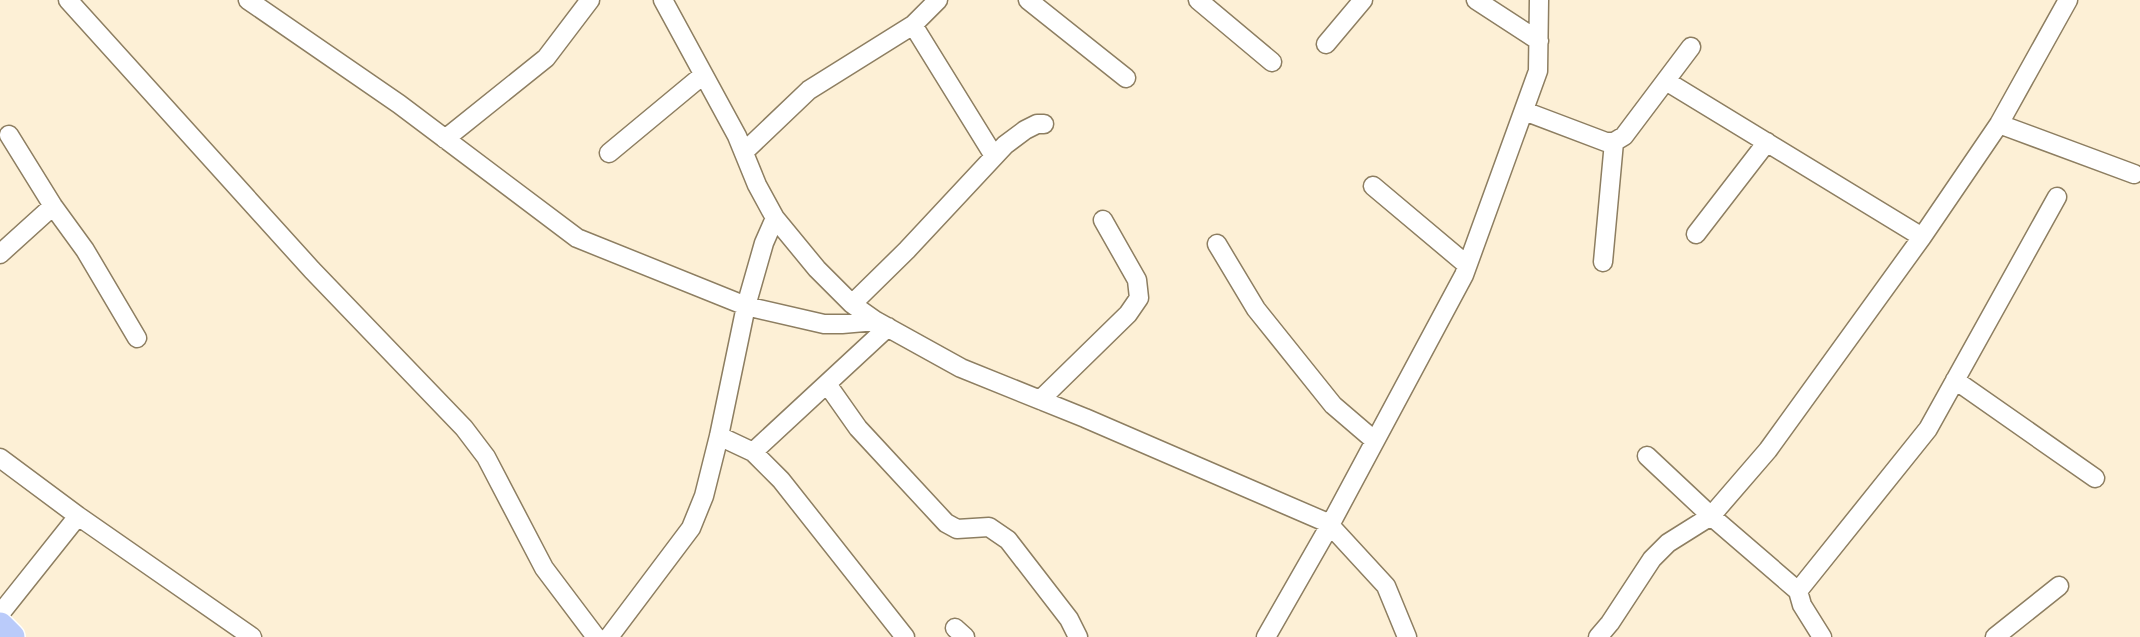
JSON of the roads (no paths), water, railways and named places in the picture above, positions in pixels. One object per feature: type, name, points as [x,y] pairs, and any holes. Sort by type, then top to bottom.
[{"type":"highway","points":[[0,626],[11,637]]},
{"type":"street","points":[[68,0],[312,270],[464,428],[486,457],[544,568],[596,637]]},
{"type":"street","points":[[248,0],[399,104],[577,238],[746,306],[824,324],[882,324]]},
{"type":"street","points":[[446,139],[546,58],[590,0]]},
{"type":"street","points":[[663,0],[744,152],[757,185],[775,218],[817,268],[852,304],[882,324],[961,368],[1330,525],[1386,586],[1407,637]]},
{"type":"street","points":[[744,152],[808,90],[913,25],[938,0]]},
{"type":"street","points":[[1028,0],[1126,78]]},
{"type":"street","points":[[1198,0],[1272,62]]},
{"type":"street","points":[[1326,44],[1363,0]]},
{"type":"street","points":[[1476,0],[1539,41]]},
{"type":"street","points":[[1598,637],[1610,623],[1652,559],[1668,543],[1712,516],[1768,450],[1922,237],[1999,124],[2068,0]]},
{"type":"street","points":[[1266,637],[1330,525],[1467,266],[1538,71],[1541,2]]},
{"type":"street","points":[[913,25],[994,156]]},
{"type":"street","points":[[1524,111],[1594,138],[1614,142],[1624,136],[1691,47]]},
{"type":"street","points":[[609,153],[703,75]]},
{"type":"street","points":[[1665,81],[1922,237]]},
{"type":"street","points":[[852,304],[907,250],[1005,145],[1036,124],[1044,124]]},
{"type":"street","points":[[1999,124],[2134,174]]},
{"type":"street","points":[[9,135],[53,206],[85,250],[137,338]]},
{"type":"street","points":[[1603,262],[1614,142]]},
{"type":"street","points":[[1696,234],[1767,142]]},
{"type":"street","points":[[1373,186],[1467,266]]},
{"type":"street","points":[[1798,591],[1928,429],[2057,197]]},
{"type":"street","points":[[0,254],[53,206]]},
{"type":"street","points":[[609,637],[691,528],[704,496],[746,306],[764,243],[775,218]]},
{"type":"street","points":[[1040,400],[1128,314],[1139,298],[1137,280],[1103,220]]},
{"type":"street","points":[[1217,244],[1256,309],[1333,405],[1375,441]]},
{"type":"street","points":[[753,452],[827,384],[882,324]]},
{"type":"street","points":[[1955,380],[2095,478]]},
{"type":"street","points":[[827,384],[858,428],[946,523],[957,529],[989,526],[1008,540],[1069,619],[1078,637]]},
{"type":"street","points":[[719,436],[753,452],[781,480],[905,637]]},
{"type":"street","points":[[1647,456],[1798,591],[1802,605],[1822,637]]},
{"type":"street","points":[[0,458],[78,516],[252,637]]},
{"type":"street","points":[[0,614],[78,516]]},
{"type":"street","points":[[1995,637],[2059,586]]}]
